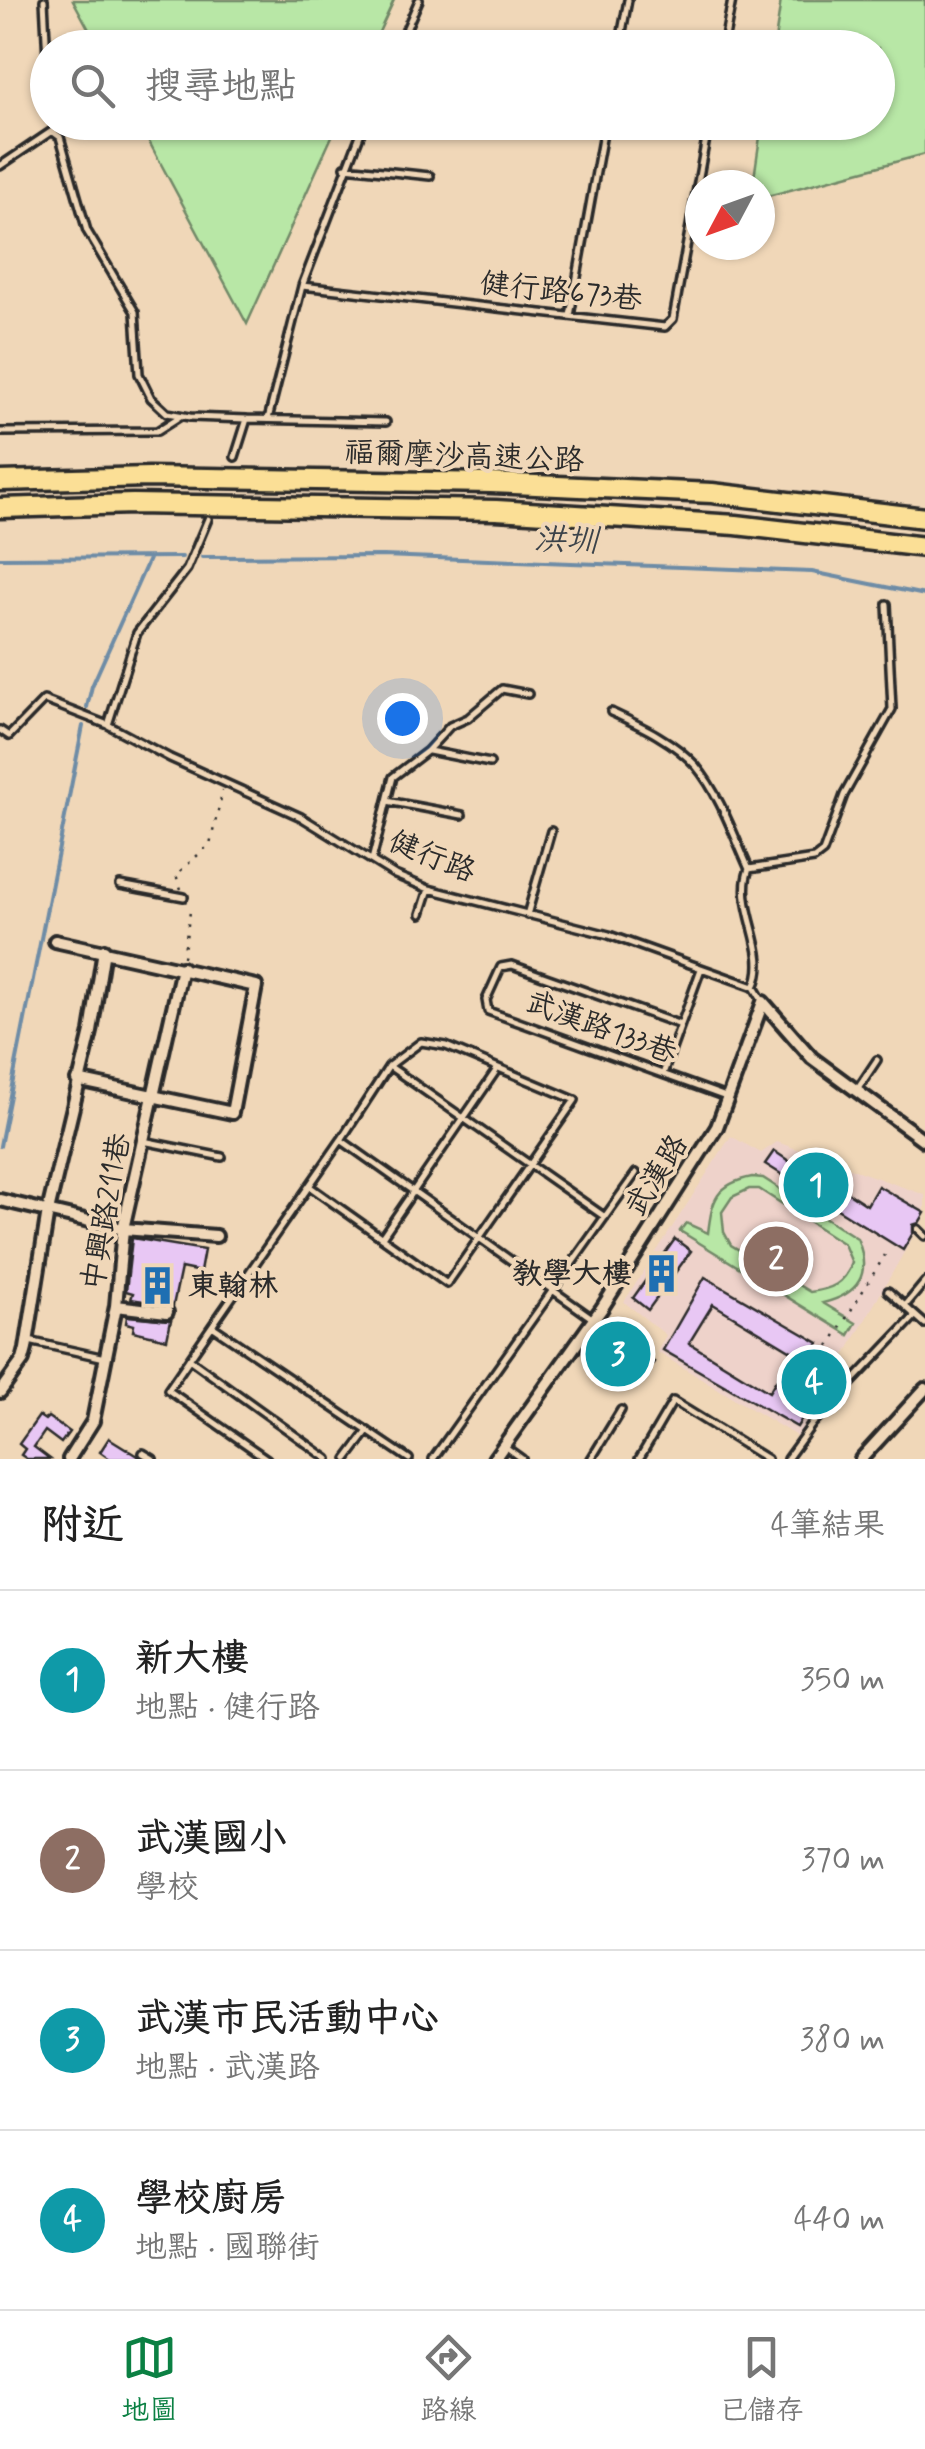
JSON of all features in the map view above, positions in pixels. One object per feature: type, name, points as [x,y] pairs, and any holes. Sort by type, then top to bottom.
[{"type":"highway","name":"福爾摩沙高速公路","points":[[0,481],[149,477],[491,483],[712,493],[925,518]]},
{"type":"highway","name":"福爾摩沙高速公路","points":[[0,508],[133,504],[496,510],[736,525],[925,547]]},
{"type":"street","points":[[55,941],[256,986],[232,1113],[77,1080]]},
{"type":"street","points":[[0,1392],[23,1360],[48,1211],[90,1032],[104,950]]},
{"type":"street","name":"中興路211巷","points":[[70,1459],[94,1420],[116,1306],[123,1229],[182,968]]},
{"type":"street","points":[[763,1002],[812,1058],[925,1142]]},
{"type":"street","name":"武漢路","points":[[494,1459],[594,1320],[717,1127],[763,1002]]},
{"type":"street","points":[[0,1200],[123,1229],[216,1236]]},
{"type":"street","points":[[116,1306],[167,1312]]},
{"type":"street","points":[[861,1459],[925,1389]]},
{"type":"lane","points":[[44,0],[46,30]]},
{"type":"lane","points":[[406,30],[419,0]]},
{"type":"lane","points":[[622,30],[628,0]]},
{"type":"lane","points":[[727,30],[732,0]]},
{"type":"lane","points":[[0,166],[39,140]]},
{"type":"lane","points":[[61,140],[87,231],[135,312],[139,374],[151,398],[167,413],[386,422]]},
{"type":"lane","points":[[268,419],[302,286],[357,140]]},
{"type":"lane","points":[[570,316],[603,140]]},
{"type":"lane","name":"健行路673巷","points":[[302,286],[664,326],[673,320],[707,140]]},
{"type":"lane","points":[[345,167],[430,176]]},
{"type":"lane","points":[[0,432],[157,431],[182,416]]},
{"type":"lane","points":[[235,457],[248,419]]},
{"type":"lane","points":[[108,725],[137,632],[187,569],[208,519]]},
{"type":"lane","points":[[750,870],[814,859],[824,852],[844,794],[892,709],[887,604]]},
{"type":"lane","points":[[372,860],[393,777],[428,751],[450,726],[468,718],[502,689],[528,694]]},
{"type":"lane","name":"健行路","points":[[0,730],[9,736],[44,700],[108,725],[300,817],[395,875],[429,889],[609,935],[754,987]]},
{"type":"lane","points":[[611,712],[653,732],[694,764],[711,788],[750,870]]},
{"type":"lane","points":[[428,751],[490,764]]},
{"type":"lane","points":[[388,800],[462,816]]},
{"type":"lane","points":[[526,916],[551,831]]},
{"type":"lane","points":[[750,870],[746,877],[747,900],[761,974],[754,987],[763,1002]]},
{"type":"lane","points":[[120,885],[184,896]]},
{"type":"lane","points":[[421,914],[429,889]]},
{"type":"lane","name":"武漢路133巷","points":[[678,1024],[512,964],[501,967],[486,1000],[488,1010],[726,1097]]},
{"type":"lane","points":[[663,1074],[701,968]]},
{"type":"lane","points":[[266,1459],[168,1390],[389,1066],[421,1042],[446,1046],[575,1100],[447,1284],[309,1186]]},
{"type":"lane","points":[[857,1090],[877,1060]]},
{"type":"lane","points":[[389,1066],[605,1217]]},
{"type":"lane","points":[[382,1237],[498,1068]]},
{"type":"lane","points":[[341,1140],[594,1320]]},
{"type":"lane","points":[[143,1142],[222,1157]]},
{"type":"lane","points":[[433,1459],[636,1172]]},
{"type":"lane","points":[[918,1230],[925,1236]]},
{"type":"lane","points":[[905,1306],[925,1282]]},
{"type":"lane","points":[[888,1291],[925,1324]]},
{"type":"lane","points":[[787,1459],[814,1423],[915,1316]]},
{"type":"lane","points":[[212,1326],[408,1459]]},
{"type":"lane","points":[[26,1340],[105,1358]]},
{"type":"lane","points":[[190,1359],[328,1459]]},
{"type":"lane","points":[[638,1459],[672,1402],[767,1459]]},
{"type":"lane","points":[[591,1459],[621,1410]]},
{"type":"lane","points":[[347,1459],[368,1431]]},
{"type":"lane","points":[[504,1446],[522,1459]]},
{"type":"lane","points":[[143,1453],[153,1459]]},
{"type":"path","points":[[182,968],[190,912],[176,875],[210,844],[224,783]]},
{"type":"path","points":[[829,1346],[885,1255]]},
{"type":"shaded area","points":[[731,1136],[761,1153],[777,1142],[925,1195],[925,1216],[798,1437],[657,1352],[666,1335],[624,1302]]},
{"type":"green space","points":[[73,0],[394,0],[380,30],[89,30]]},
{"type":"green space","points":[[781,0],[925,0],[925,154],[775,194],[775,170],[755,170],[760,140],[895,140],[895,30],[777,30]]},
{"type":"green space","points":[[148,140],[330,140],[247,324]]},
{"type":"green space","points":[[763,1178],[857,1238],[863,1262],[859,1281],[846,1294],[823,1303],[856,1323],[849,1335],[680,1231],[686,1223],[708,1233],[718,1195],[740,1180]],"holes":[[[759,1189],[844,1244],[852,1263],[841,1281],[810,1292],[731,1245],[724,1232],[722,1212],[732,1197]]]},
{"type":"building","points":[[774,1151],[798,1167],[801,1162],[867,1205],[878,1186],[925,1213],[913,1225],[903,1250],[765,1164]]},
{"type":"building","points":[[132,1238],[204,1250],[200,1272],[181,1268],[173,1306],[131,1299],[133,1293],[126,1291]]},
{"type":"building","name":"教學大樓","points":[[675,1239],[691,1251],[648,1310],[633,1298]]},
{"type":"building","points":[[705,1277],[819,1343],[817,1347],[838,1360],[797,1427],[663,1350]],"holes":[[[713,1304],[793,1352],[769,1392],[689,1343]]]},
{"type":"building","points":[[127,1316],[171,1320],[167,1339],[133,1331],[134,1325],[126,1323]]},
{"type":"building","points":[[597,1330],[654,1362],[643,1382],[584,1348]]},
{"type":"building","points":[[39,1416],[45,1420],[48,1417],[69,1432],[61,1443],[45,1431],[34,1447],[50,1459],[27,1459],[21,1455],[25,1449],[19,1444]]},
{"type":"building","points":[[109,1438],[141,1459],[110,1459],[100,1452]]},
{"type":"waterway","name":"洪圳","points":[[202,557],[383,556],[812,572],[925,595]]},
{"type":"waterway","name":"洪圳","points":[[0,558],[182,557]]},
{"type":"waterway","points":[[87,707],[92,686],[149,559]]},
{"type":"waterway","points":[[0,1146],[83,726]]},
{"type":"place","name":"新大樓","points":[[816,1185]]},
{"type":"place","name":"武漢國小","points":[[776,1259]]},
{"type":"place","name":"教學大樓","points":[[662,1274]]},
{"type":"place","name":"東翰林","points":[[158,1286]]},
{"type":"place","name":"武漢市民活動中心","points":[[618,1354]]},
{"type":"place","name":"學校廚房","points":[[814,1382]]}]
